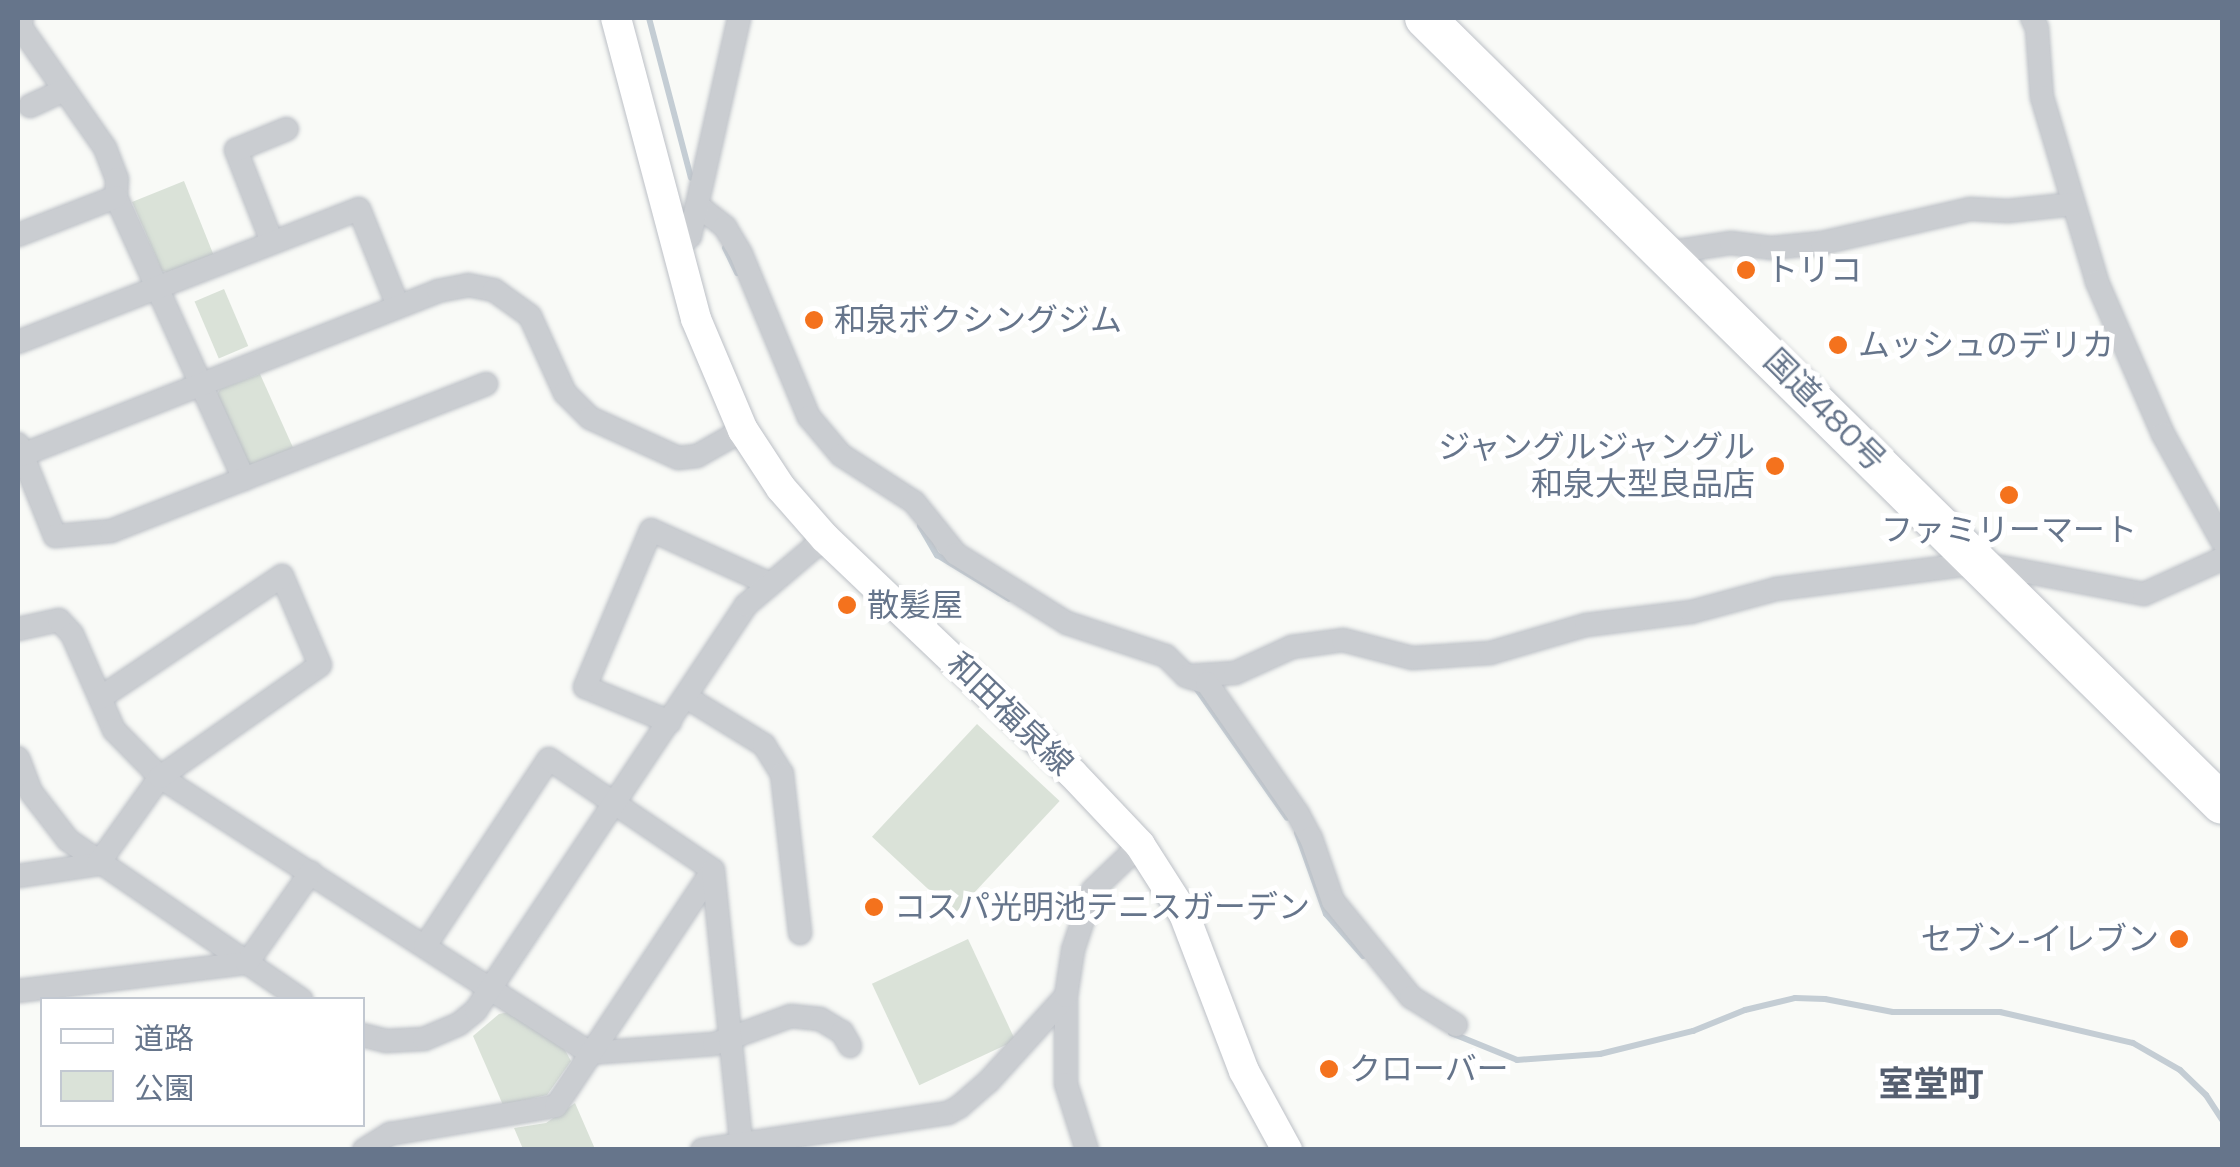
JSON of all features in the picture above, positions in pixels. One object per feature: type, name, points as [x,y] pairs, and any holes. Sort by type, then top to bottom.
[{"type":"highway","name":"国道480号","points":[[1425,18],[2222,804]]},
{"type":"main road","name":"和田福泉線","points":[[616,18],[696,319],[744,430],[781,488],[825,538],[1072,772],[1140,845],[1184,914],[1244,1071],[1286,1150]]},
{"type":"street","points":[[22,18],[20,26],[105,148],[117,179],[116,196],[244,479]]},
{"type":"street","points":[[678,247],[690,236],[740,18]]},
{"type":"street","points":[[2032,18],[2038,28],[2042,97],[2097,282],[2163,434],[2222,541]]},
{"type":"street","points":[[30,106],[65,90]]},
{"type":"street","points":[[272,242],[232,140],[287,130]]},
{"type":"street","points":[[18,236],[116,196]]},
{"type":"street","points":[[1664,253],[1731,243],[1771,248],[1822,243],[1970,209],[2008,211],[2074,204]]},
{"type":"street","points":[[697,205],[725,226],[742,254],[809,416],[841,455],[914,502],[956,554],[1067,622],[1166,656],[1186,676],[1206,684],[1312,838],[1332,901],[1411,997],[1456,1025]]},
{"type":"street","points":[[18,342],[359,209],[398,306]]},
{"type":"street","points":[[486,384],[458,406],[348,450],[244,479],[110,531],[55,536],[20,449],[201,384],[449,287],[494,290],[530,316],[565,393],[580,412],[678,458],[697,456],[744,430]]},
{"type":"street","points":[[670,722],[585,687],[650,530],[770,584]]},
{"type":"street","points":[[365,1036],[404,1042],[440,1034],[476,1010],[746,605],[825,538]]},
{"type":"street","points":[[1186,676],[1236,673],[1292,648],[1342,640],[1412,658],[1490,654],[1586,625],[1691,612],[1776,590],[1980,562],[2144,594],[2222,559]]},
{"type":"street","points":[[18,876],[98,864],[160,777],[320,665],[282,576],[102,697]]},
{"type":"street","points":[[18,629],[58,620],[72,634],[114,730],[160,777],[590,1053],[714,1044],[790,1016],[805,1015],[842,1032],[850,1046]]},
{"type":"street","points":[[686,698],[764,746],[782,774],[800,932]]},
{"type":"street","points":[[18,758],[31,792],[50,818],[98,864],[298,997]]},
{"type":"street","points":[[425,946],[549,760],[713,870],[741,1141]]},
{"type":"street","points":[[1086,1150],[1066,1084],[1066,996],[1072,950],[1092,890],[1140,845]]},
{"type":"street","points":[[364,1150],[390,1134],[556,1106],[713,870]]},
{"type":"street","points":[[18,991],[247,963],[311,872]]},
{"type":"street","points":[[702,1150],[741,1141],[948,1113],[988,1082],[1066,996]]},
{"type":"green space","points":[[184,181],[214,256],[170,273],[162,271],[132,202]]},
{"type":"green space","points":[[224,289],[248,346],[219,359],[195,302]]},
{"type":"green space","points":[[260,374],[295,452],[254,469],[246,464],[216,397],[220,389]]},
{"type":"green space","points":[[977,724],[1060,801],[955,914],[872,837]]},
{"type":"green space","points":[[968,939],[1015,1041],[919,1085],[872,984]]},
{"type":"green space","points":[[509,1012],[565,1050],[571,1061],[547,1095],[503,1105],[473,1036],[499,1014]]},
{"type":"green space","points":[[575,1103],[595,1149],[523,1149],[514,1128],[546,1123]]},
{"type":"waterway","points":[[649,18],[691,178]]},
{"type":"waterway","points":[[725,248],[737,273]]},
{"type":"waterway","points":[[920,526],[937,555],[1009,599]]},
{"type":"waterway","points":[[1194,685],[1287,818]]},
{"type":"waterway","points":[[1297,833],[1326,914],[1363,956]]},
{"type":"waterway","points":[[1451,1033],[1517,1060],[1600,1054],[1693,1031],[1745,1010],[1795,998],[1825,999],[1893,1012],[2000,1012],[2133,1043],[2180,1070],[2206,1095],[2222,1120]]},
{"type":"place","name":"トリコ","points":[[1746,270]]},
{"type":"place","name":"和泉ボクシングジム","points":[[814,320]]},
{"type":"place","name":"ムッシュのデリカ","points":[[1838,345]]},
{"type":"place","name":"ジャングルジャングル 和泉大型良品店","points":[[1775,466]]},
{"type":"place","name":"ファミリーマート","points":[[2009,495]]},
{"type":"place","name":"散髪屋","points":[[847,605]]},
{"type":"place","name":"コスパ光明池テニスガーデン","points":[[874,907]]},
{"type":"place","name":"セブン-イレブン","points":[[2179,939]]},
{"type":"place","name":"クローバー","points":[[1329,1069]]},
{"type":"district","name":"室堂町","points":[[1931,1084]]}]
